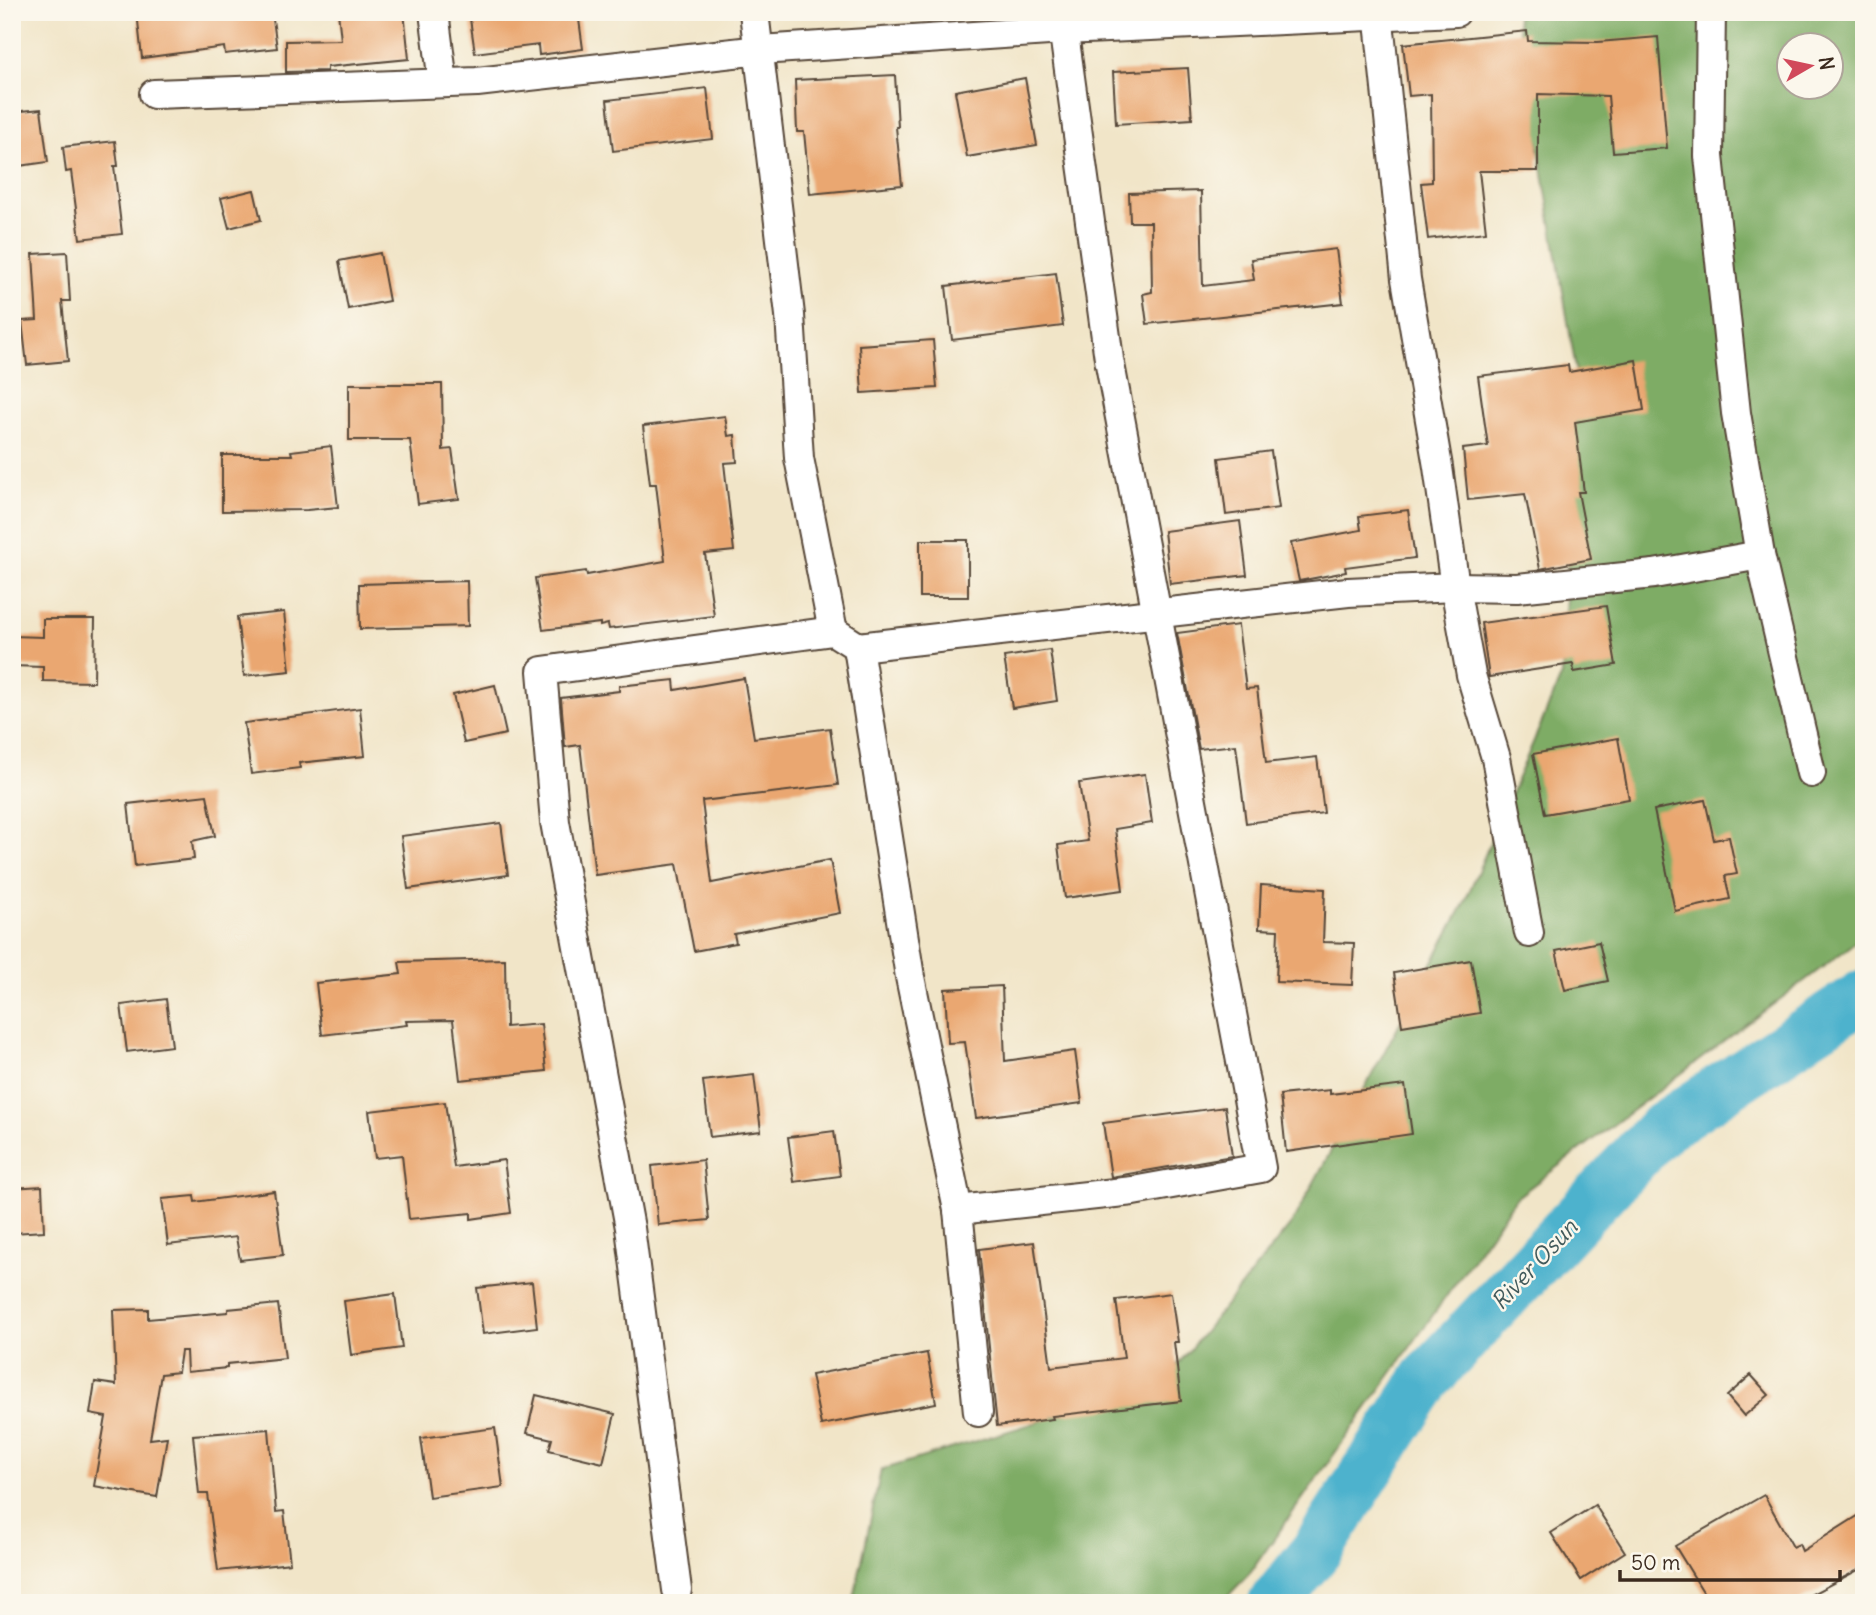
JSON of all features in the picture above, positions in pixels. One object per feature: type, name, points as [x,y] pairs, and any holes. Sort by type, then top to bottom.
[{"type":"street","points":[[434,12],[443,83]]},
{"type":"street","points":[[754,12],[790,315],[799,458],[833,631]]},
{"type":"street","points":[[155,94],[490,80],[760,50],[1063,21],[1456,12]]},
{"type":"street","points":[[1712,12],[1709,156],[1736,413],[1760,555],[1811,773]]},
{"type":"street","points":[[1378,14],[1406,279],[1455,587],[1471,675],[1496,758],[1530,933]]},
{"type":"street","points":[[958,1210],[1133,1191],[1261,1168],[1109,359],[1063,21]]},
{"type":"street","points":[[677,1590],[630,1228],[555,822],[542,671],[833,631],[858,648],[1348,593],[1455,587],[1517,588],[1654,575],[1760,555]]},
{"type":"street","points":[[858,648],[910,977],[958,1210],[978,1412]]},
{"type":"green space","points":[[1516,12],[1864,12],[1864,936],[1516,1198],[1249,1574],[1221,1603],[853,1603],[881,1470],[1162,1384],[1292,1223],[1464,904],[1562,675],[1577,376]]},
{"type":"building","points":[[137,12],[272,12],[277,48],[225,54],[224,47],[142,58]]},
{"type":"building","points":[[338,12],[404,12],[409,59],[327,67],[327,71],[286,72],[286,41],[341,40]]},
{"type":"building","points":[[469,12],[578,12],[583,49],[539,55],[538,45],[475,53]]},
{"type":"building","points":[[1527,31],[1528,41],[1598,42],[1658,37],[1667,148],[1613,152],[1608,96],[1538,94],[1538,171],[1479,171],[1486,232],[1428,239],[1421,183],[1432,182],[1431,94],[1409,96],[1403,44]]},
{"type":"building","points":[[1188,68],[1192,119],[1116,124],[1113,72]]},
{"type":"building","points":[[895,75],[896,127],[902,185],[810,194],[804,132],[797,132],[795,80]]},
{"type":"building","points":[[1025,78],[1037,145],[967,157],[955,91]]},
{"type":"building","points":[[707,88],[713,139],[613,151],[607,100]]},
{"type":"building","points":[[41,109],[48,162],[12,167],[12,112]]},
{"type":"building","points":[[115,141],[118,166],[114,166],[122,234],[80,239],[71,171],[66,172],[63,147]]},
{"type":"building","points":[[254,190],[261,220],[229,228],[221,198]]},
{"type":"building","points":[[1201,191],[1203,286],[1254,280],[1251,259],[1336,249],[1343,303],[1147,324],[1143,294],[1152,292],[1151,222],[1130,222],[1129,193]]},
{"type":"building","points":[[67,252],[70,301],[62,301],[68,361],[27,365],[22,321],[37,320],[33,254]]},
{"type":"building","points":[[380,253],[389,301],[348,309],[339,261]]},
{"type":"building","points":[[1056,273],[1063,326],[952,340],[946,286]]},
{"type":"building","points":[[933,340],[937,388],[862,393],[859,345]]},
{"type":"building","points":[[1636,360],[1644,410],[1575,422],[1584,492],[1578,492],[1591,559],[1540,569],[1525,494],[1468,500],[1463,449],[1488,446],[1478,376],[1568,365],[1569,372]]},
{"type":"building","points":[[349,384],[442,384],[443,450],[452,449],[459,499],[418,504],[410,440],[349,440]]},
{"type":"building","points":[[725,416],[728,436],[735,435],[737,462],[724,463],[734,551],[705,554],[714,616],[609,629],[608,624],[600,626],[600,623],[543,630],[535,578],[586,571],[587,575],[665,561],[656,484],[650,484],[643,426]]},
{"type":"building","points":[[331,446],[338,507],[222,511],[222,455],[292,455],[291,451]]},
{"type":"building","points":[[1271,451],[1279,508],[1226,515],[1219,458]]},
{"type":"building","points":[[1408,510],[1415,558],[1345,567],[1346,572],[1299,581],[1291,543],[1361,530],[1359,516]]},
{"type":"building","points":[[1240,521],[1247,575],[1170,584],[1164,531]]},
{"type":"building","points":[[920,540],[968,540],[968,597],[920,597]]},
{"type":"building","points":[[467,581],[468,626],[360,629],[359,584]]},
{"type":"building","points":[[1606,606],[1616,665],[1574,672],[1573,664],[1489,677],[1481,623]]},
{"type":"building","points":[[284,612],[290,671],[244,676],[237,617]]},
{"type":"building","points":[[43,619],[95,619],[94,682],[43,681],[43,667],[12,666],[12,636],[43,637]]},
{"type":"building","points":[[1238,625],[1246,689],[1257,688],[1266,763],[1317,757],[1324,813],[1246,823],[1236,745],[1199,749],[1177,633]]},
{"type":"building","points":[[1050,650],[1057,701],[1012,708],[1004,657]]},
{"type":"building","points":[[744,678],[754,738],[830,728],[838,785],[702,801],[712,883],[830,860],[840,913],[734,934],[736,943],[694,951],[677,864],[595,875],[580,745],[565,747],[561,698],[619,691],[619,686],[674,680],[675,690]]},
{"type":"building","points":[[495,685],[506,734],[464,743],[453,695]]},
{"type":"building","points":[[360,708],[365,756],[299,763],[300,768],[251,774],[244,723]]},
{"type":"building","points":[[1618,738],[1629,799],[1545,814],[1533,754]]},
{"type":"building","points":[[1145,774],[1152,823],[1115,829],[1123,890],[1065,898],[1058,845],[1088,841],[1079,783]]},
{"type":"building","points":[[207,795],[215,836],[192,841],[194,859],[135,866],[128,804]]},
{"type":"building","points":[[1705,800],[1714,840],[1729,837],[1737,874],[1725,876],[1730,899],[1675,911],[1654,810]]},
{"type":"building","points":[[501,823],[508,875],[408,889],[401,836]]},
{"type":"building","points":[[1261,885],[1325,889],[1323,942],[1354,943],[1352,985],[1276,982],[1278,930],[1259,929]]},
{"type":"building","points":[[1599,942],[1608,981],[1565,990],[1556,951]]},
{"type":"building","points":[[505,959],[506,1027],[541,1024],[546,1071],[460,1080],[453,1020],[406,1021],[407,1025],[322,1035],[316,983],[401,974],[399,962]]},
{"type":"building","points":[[1471,960],[1480,1013],[1402,1026],[1394,973]]},
{"type":"building","points":[[1002,986],[1005,1061],[1075,1051],[1082,1103],[976,1118],[965,1042],[948,1043],[945,989]]},
{"type":"building","points":[[166,999],[172,1046],[127,1052],[121,1005]]},
{"type":"building","points":[[754,1075],[761,1131],[710,1137],[703,1081]]},
{"type":"building","points":[[1405,1085],[1412,1134],[1286,1152],[1280,1095],[1330,1090],[1330,1094]]},
{"type":"building","points":[[445,1102],[454,1167],[504,1160],[511,1213],[471,1219],[471,1213],[409,1219],[402,1155],[375,1158],[369,1111]]},
{"type":"building","points":[[1225,1107],[1232,1156],[1111,1177],[1103,1123]]},
{"type":"building","points":[[834,1131],[840,1176],[794,1182],[788,1137]]},
{"type":"building","points":[[703,1160],[709,1220],[658,1225],[652,1166]]},
{"type":"building","points":[[42,1186],[44,1231],[13,1233],[12,1188]]},
{"type":"building","points":[[274,1191],[283,1255],[240,1260],[236,1237],[168,1245],[162,1199],[194,1196],[195,1202]]},
{"type":"building","points":[[1034,1242],[1051,1367],[1124,1358],[1116,1300],[1171,1293],[1178,1342],[1174,1342],[1181,1401],[1052,1416],[1053,1419],[997,1426],[979,1249]]},
{"type":"building","points":[[532,1282],[537,1327],[483,1334],[477,1288]]},
{"type":"building","points":[[395,1294],[402,1348],[351,1355],[344,1301]]},
{"type":"building","points":[[278,1304],[285,1358],[227,1364],[227,1368],[187,1372],[186,1351],[181,1351],[178,1372],[161,1374],[150,1439],[167,1437],[157,1497],[94,1486],[106,1417],[90,1414],[95,1382],[116,1385],[113,1310],[148,1309],[148,1319],[228,1312],[228,1309]]},
{"type":"building","points":[[927,1353],[936,1403],[821,1425],[811,1375]]},
{"type":"building","points":[[1751,1375],[1769,1395],[1744,1416],[1727,1396]]},
{"type":"building","points":[[536,1395],[615,1414],[603,1463],[549,1450],[552,1439],[527,1433]]},
{"type":"building","points":[[495,1428],[503,1487],[429,1497],[421,1438]]},
{"type":"building","points":[[269,1429],[276,1512],[284,1511],[290,1563],[218,1571],[208,1494],[199,1494],[193,1435]]},
{"type":"building","points":[[1764,1495],[1793,1547],[1799,1544],[1802,1551],[1864,1512],[1864,1567],[1795,1603],[1710,1603],[1675,1546]]},
{"type":"building","points":[[1595,1505],[1625,1552],[1581,1580],[1551,1533]]},
{"type":"waterway","name":"River Osun","points":[[1274,1603],[1316,1551],[1427,1378],[1662,1128],[1864,995]]}]
